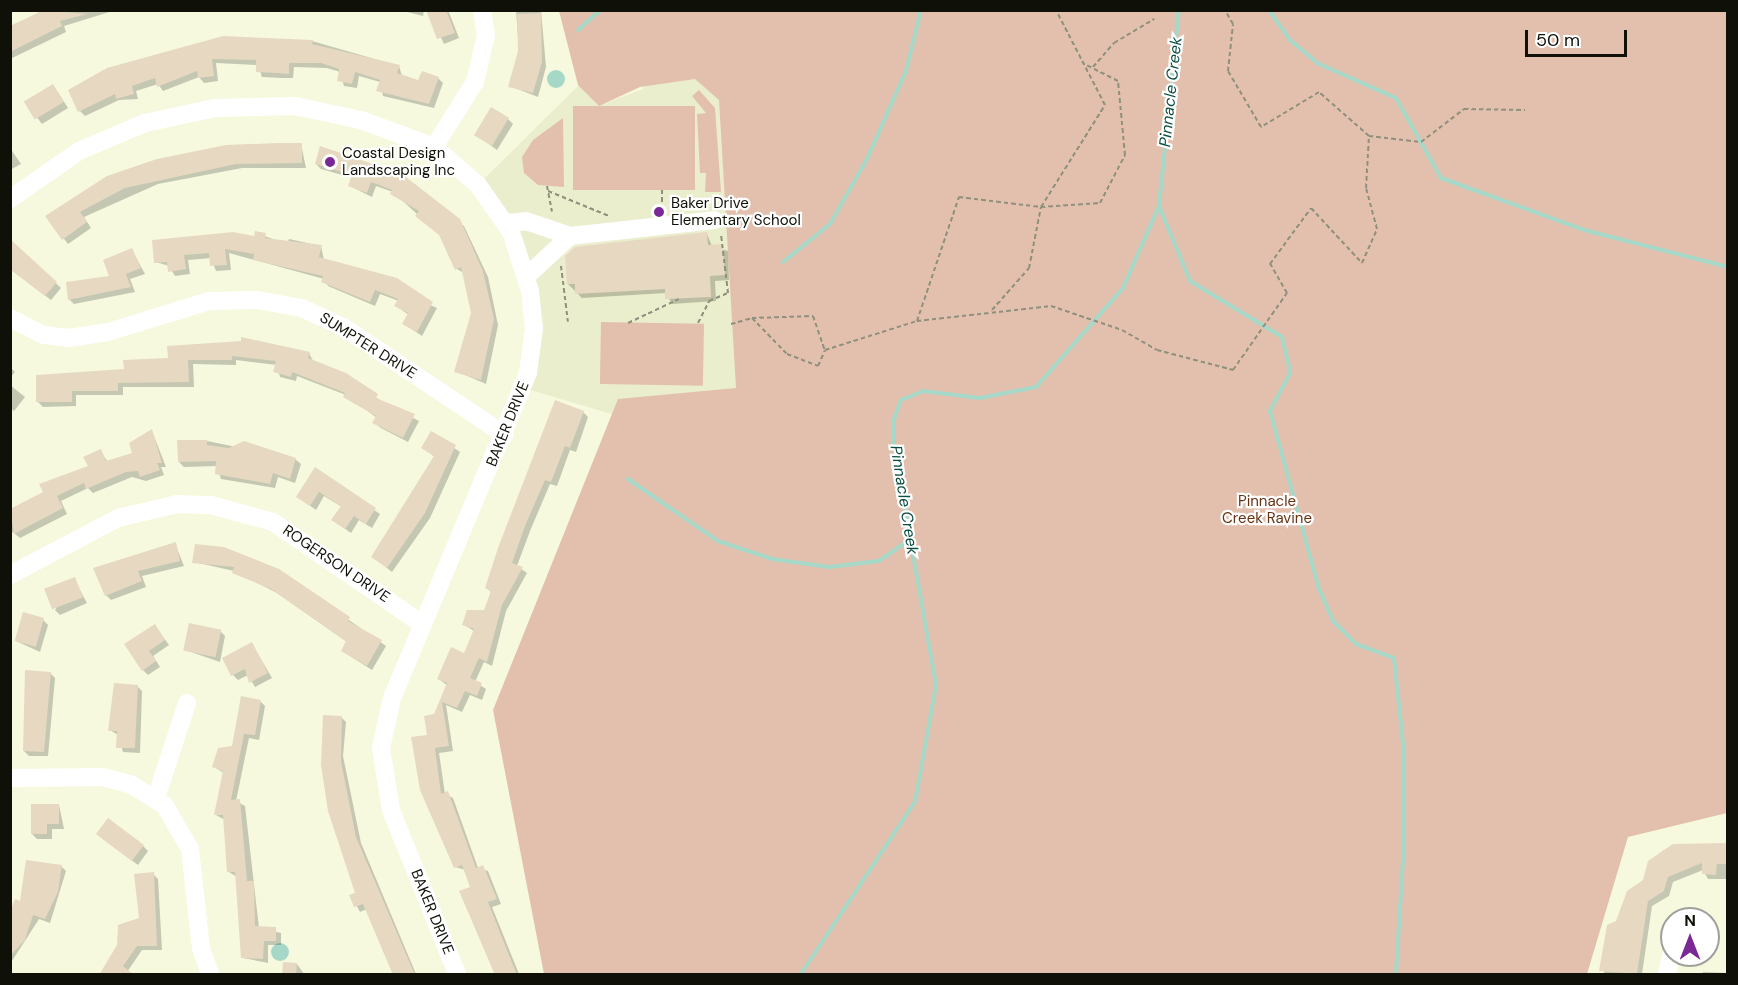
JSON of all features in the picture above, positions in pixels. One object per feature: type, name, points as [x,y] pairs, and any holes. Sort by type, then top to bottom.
[{"type":"street","points":[[434,147],[475,82],[486,35],[482,10]]},
{"type":"street","name":"BAKER DRIVE","points":[[10,199],[100,141],[145,123],[215,108],[295,106],[361,120],[434,147],[478,185],[505,223],[527,276],[532,352],[505,435],[422,624],[387,711],[381,772],[391,810],[457,975]]},
{"type":"street","points":[[505,223],[526,221],[570,236],[615,232],[663,223],[714,220]]},
{"type":"street","points":[[527,276],[570,236]]},
{"type":"street","name":"SUMPTER DRIVE","points":[[10,318],[44,335],[68,338],[108,332],[209,301],[257,300],[302,308],[345,328],[505,435]]},
{"type":"street","name":"ROGERSON DRIVE","points":[[10,575],[118,518],[177,504],[211,505],[273,522],[422,624]]},
{"type":"street","points":[[156,798],[187,704]]},
{"type":"street","points":[[10,778],[103,777],[156,798],[190,849],[201,948],[210,975]]},
{"type":"path","points":[[992,310],[1029,268],[1041,207],[1105,105],[1056,10]]},
{"type":"path","points":[[1225,10],[1233,24],[1228,71],[1261,127],[1319,92],[1369,136],[1421,142],[1464,109],[1525,110]]},
{"type":"path","points":[[1093,67],[1114,43],[1154,19]]},
{"type":"path","points":[[917,321],[958,197],[1041,207],[1100,203],[1125,155],[1118,81],[1083,62]]},
{"type":"path","points":[[825,350],[917,321],[992,310],[1051,306],[1122,330],[1157,350],[1233,370],[1287,293],[1270,264],[1311,208],[1362,263],[1377,229],[1366,188],[1369,136]]},
{"type":"path","points":[[548,186],[553,216]]},
{"type":"path","points":[[662,190],[663,223]]},
{"type":"path","points":[[548,191],[614,219],[615,232]]},
{"type":"path","points":[[698,323],[709,301],[728,293],[726,251],[714,220]]},
{"type":"path","points":[[560,254],[568,322]]},
{"type":"path","points":[[628,322],[679,298]]},
{"type":"path","points":[[731,324],[752,318],[813,316],[825,350],[818,366],[787,354],[752,318]]},
{"type":"shaded area","name":"Baker Drive Elementary School","points":[[643,11],[822,11],[817,414],[635,421],[524,388],[530,291],[478,185],[581,83],[603,104],[643,89]]},
{"type":"green space","name":"Pinnacle Creek Ravine","points":[[559,11],[1727,11],[1727,813],[1628,837],[1587,974],[544,974],[493,710],[618,399],[736,388],[719,100],[695,79],[640,87],[599,106],[578,85]]},
{"type":"green space","points":[[699,90],[715,108],[721,192],[705,192],[706,173],[700,173],[697,114],[706,113],[692,96]]},
{"type":"green space","points":[[573,106],[695,106],[695,190],[573,190]]},
{"type":"green space","points":[[563,118],[564,187],[538,185],[524,173],[522,157],[533,140]]},
{"type":"green space","points":[[601,322],[704,324],[703,386],[600,384]]},
{"type":"water","points":[[552,70],[560,70],[565,75],[563,86],[552,88],[547,83],[547,75]]},
{"type":"water","points":[[280,943],[286,946],[289,952],[286,958],[280,961],[274,958],[271,952],[274,946]]},
{"type":"building","points":[[44,10],[87,14],[60,21],[62,26],[10,52],[10,26]]},
{"type":"building","points":[[426,10],[446,10],[455,33],[437,39]]},
{"type":"building","points":[[541,13],[542,62],[533,93],[508,87],[518,51],[517,14]]},
{"type":"building","points":[[223,36],[313,40],[312,44],[400,65],[397,73],[418,80],[422,71],[439,77],[429,104],[376,91],[380,80],[355,72],[352,84],[337,81],[339,69],[321,63],[289,63],[289,74],[256,72],[256,60],[212,59],[214,76],[198,78],[197,71],[157,87],[155,78],[132,86],[134,94],[116,99],[115,94],[78,112],[68,90],[107,68]]},
{"type":"building","points":[[53,84],[64,102],[35,120],[24,102]]},
{"type":"building","points":[[491,107],[509,118],[492,146],[474,135]]},
{"type":"building","points":[[302,143],[302,163],[236,164],[125,188],[80,212],[87,222],[62,240],[45,216],[107,176],[157,159],[226,145]]},
{"type":"building","points":[[320,146],[402,174],[460,219],[483,271],[494,319],[481,380],[454,372],[471,313],[461,267],[455,270],[439,235],[415,216],[419,211],[390,194],[392,190],[371,182],[367,193],[348,186],[352,175],[315,164]]},
{"type":"building","points":[[255,231],[266,233],[265,238],[322,245],[319,257],[397,278],[433,302],[417,332],[402,324],[408,313],[394,306],[398,299],[375,290],[370,302],[321,282],[323,276],[253,260],[254,254],[225,249],[227,265],[210,266],[209,253],[184,255],[186,269],[168,272],[167,262],[154,263],[152,240],[233,232],[254,236]]},
{"type":"building","points":[[707,232],[708,245],[723,244],[725,275],[710,276],[711,297],[665,299],[665,289],[575,294],[575,284],[567,284],[565,256],[575,247]]},
{"type":"building","points":[[10,239],[57,282],[45,296],[10,269]]},
{"type":"building","points":[[132,248],[141,268],[126,274],[131,287],[68,300],[66,282],[109,276],[103,260]]},
{"type":"building","points":[[241,337],[310,352],[308,358],[346,373],[378,394],[376,398],[415,414],[403,438],[372,423],[376,416],[343,397],[345,393],[292,372],[291,377],[273,372],[276,361],[232,356],[232,360],[188,360],[189,382],[118,383],[118,391],[72,391],[72,402],[36,402],[36,375],[124,369],[123,360],[168,358],[167,346],[241,341]]},
{"type":"building","points":[[555,400],[584,411],[570,448],[565,446],[551,482],[545,480],[525,526],[512,563],[523,567],[502,605],[487,662],[479,658],[470,678],[482,683],[477,696],[465,691],[457,708],[442,702],[449,746],[435,748],[441,794],[448,791],[476,868],[483,865],[497,899],[488,902],[517,975],[495,975],[459,891],[470,887],[462,865],[454,868],[420,790],[411,737],[427,735],[424,716],[434,714],[447,683],[437,679],[451,647],[464,653],[474,629],[462,625],[467,610],[484,610],[491,591],[485,588],[498,548]]},
{"type":"building","points":[[152,429],[162,463],[157,463],[160,470],[140,477],[138,471],[126,472],[86,489],[84,483],[57,496],[63,508],[14,534],[10,509],[43,492],[39,484],[88,466],[83,457],[101,449],[106,461],[132,453],[129,443]]},
{"type":"building","points":[[431,431],[456,445],[425,513],[387,568],[371,557],[434,456],[421,448]]},
{"type":"building","points":[[177,440],[207,440],[207,445],[229,448],[244,441],[296,458],[290,479],[273,473],[270,484],[215,474],[216,461],[178,462]]},
{"type":"building","points":[[315,467],[376,508],[366,524],[354,516],[345,529],[331,520],[341,506],[319,492],[310,506],[296,497]]},
{"type":"building","points":[[176,542],[180,561],[138,571],[142,581],[105,596],[93,568]]},
{"type":"building","points":[[195,544],[224,547],[279,569],[350,617],[348,621],[382,640],[367,666],[341,651],[346,641],[271,589],[232,573],[234,567],[192,563]]},
{"type":"building","points":[[75,577],[83,598],[52,609],[44,589]]},
{"type":"building","points":[[23,612],[44,618],[36,647],[15,641]]},
{"type":"building","points":[[189,623],[221,630],[215,657],[183,650]]},
{"type":"building","points":[[155,624],[165,640],[149,651],[156,661],[142,671],[124,644]]},
{"type":"building","points":[[252,642],[268,673],[249,683],[245,669],[231,676],[222,658]]},
{"type":"building","points":[[25,670],[51,672],[44,752],[23,751]]},
{"type":"building","points":[[114,683],[138,685],[135,748],[116,748],[117,731],[108,731]]},
{"type":"building","points":[[241,696],[261,700],[255,735],[244,734],[231,800],[240,799],[247,881],[254,881],[255,926],[276,927],[276,941],[264,941],[263,959],[241,958],[235,872],[227,872],[223,815],[214,815],[223,771],[212,767],[218,748],[232,746]]},
{"type":"building","points":[[323,715],[342,716],[341,761],[356,837],[415,975],[393,975],[363,904],[354,907],[349,895],[355,893],[328,811],[321,765]]},
{"type":"building","points":[[31,804],[59,804],[59,824],[47,824],[47,834],[31,834]]},
{"type":"building","points":[[108,818],[144,845],[132,861],[96,834]]},
{"type":"building","points":[[1728,843],[1728,864],[1717,864],[1716,875],[1702,874],[1702,863],[1668,877],[1664,891],[1648,901],[1637,974],[1599,971],[1607,925],[1616,921],[1627,891],[1643,880],[1648,861],[1673,844]]},
{"type":"building","points":[[26,860],[62,865],[58,892],[45,919],[33,915],[25,940],[10,956],[10,912],[15,899],[20,901]]},
{"type":"building","points":[[154,872],[157,946],[137,946],[123,966],[134,975],[99,975],[117,945],[118,925],[139,918],[134,874]]},
{"type":"building","points":[[283,962],[297,963],[296,974],[282,974]]},
{"type":"waterway","points":[[578,30],[600,10]]},
{"type":"waterway","points":[[783,262],[830,224],[867,159],[906,71],[921,10]]},
{"type":"waterway","name":"Pinnacle Creek","points":[[801,974],[915,802],[936,685],[894,447],[894,419],[901,400],[923,391],[980,398],[1036,387],[1123,288],[1159,206],[1179,10]]},
{"type":"waterway","points":[[1269,10],[1290,40],[1317,63],[1396,98],[1441,178],[1584,230],[1728,267]]},
{"type":"waterway","points":[[1159,206],[1190,281],[1282,337],[1290,373],[1270,411],[1319,589],[1334,622],[1356,644],[1394,658],[1403,744],[1404,843],[1396,973]]},
{"type":"waterway","points":[[628,479],[718,541],[772,559],[829,567],[879,561],[912,538]]},
{"type":"place","name":"Coastal Design Landscaping Inc","points":[[330,162]]},
{"type":"place","name":"Baker Drive Elementary School","points":[[659,212]]}]
